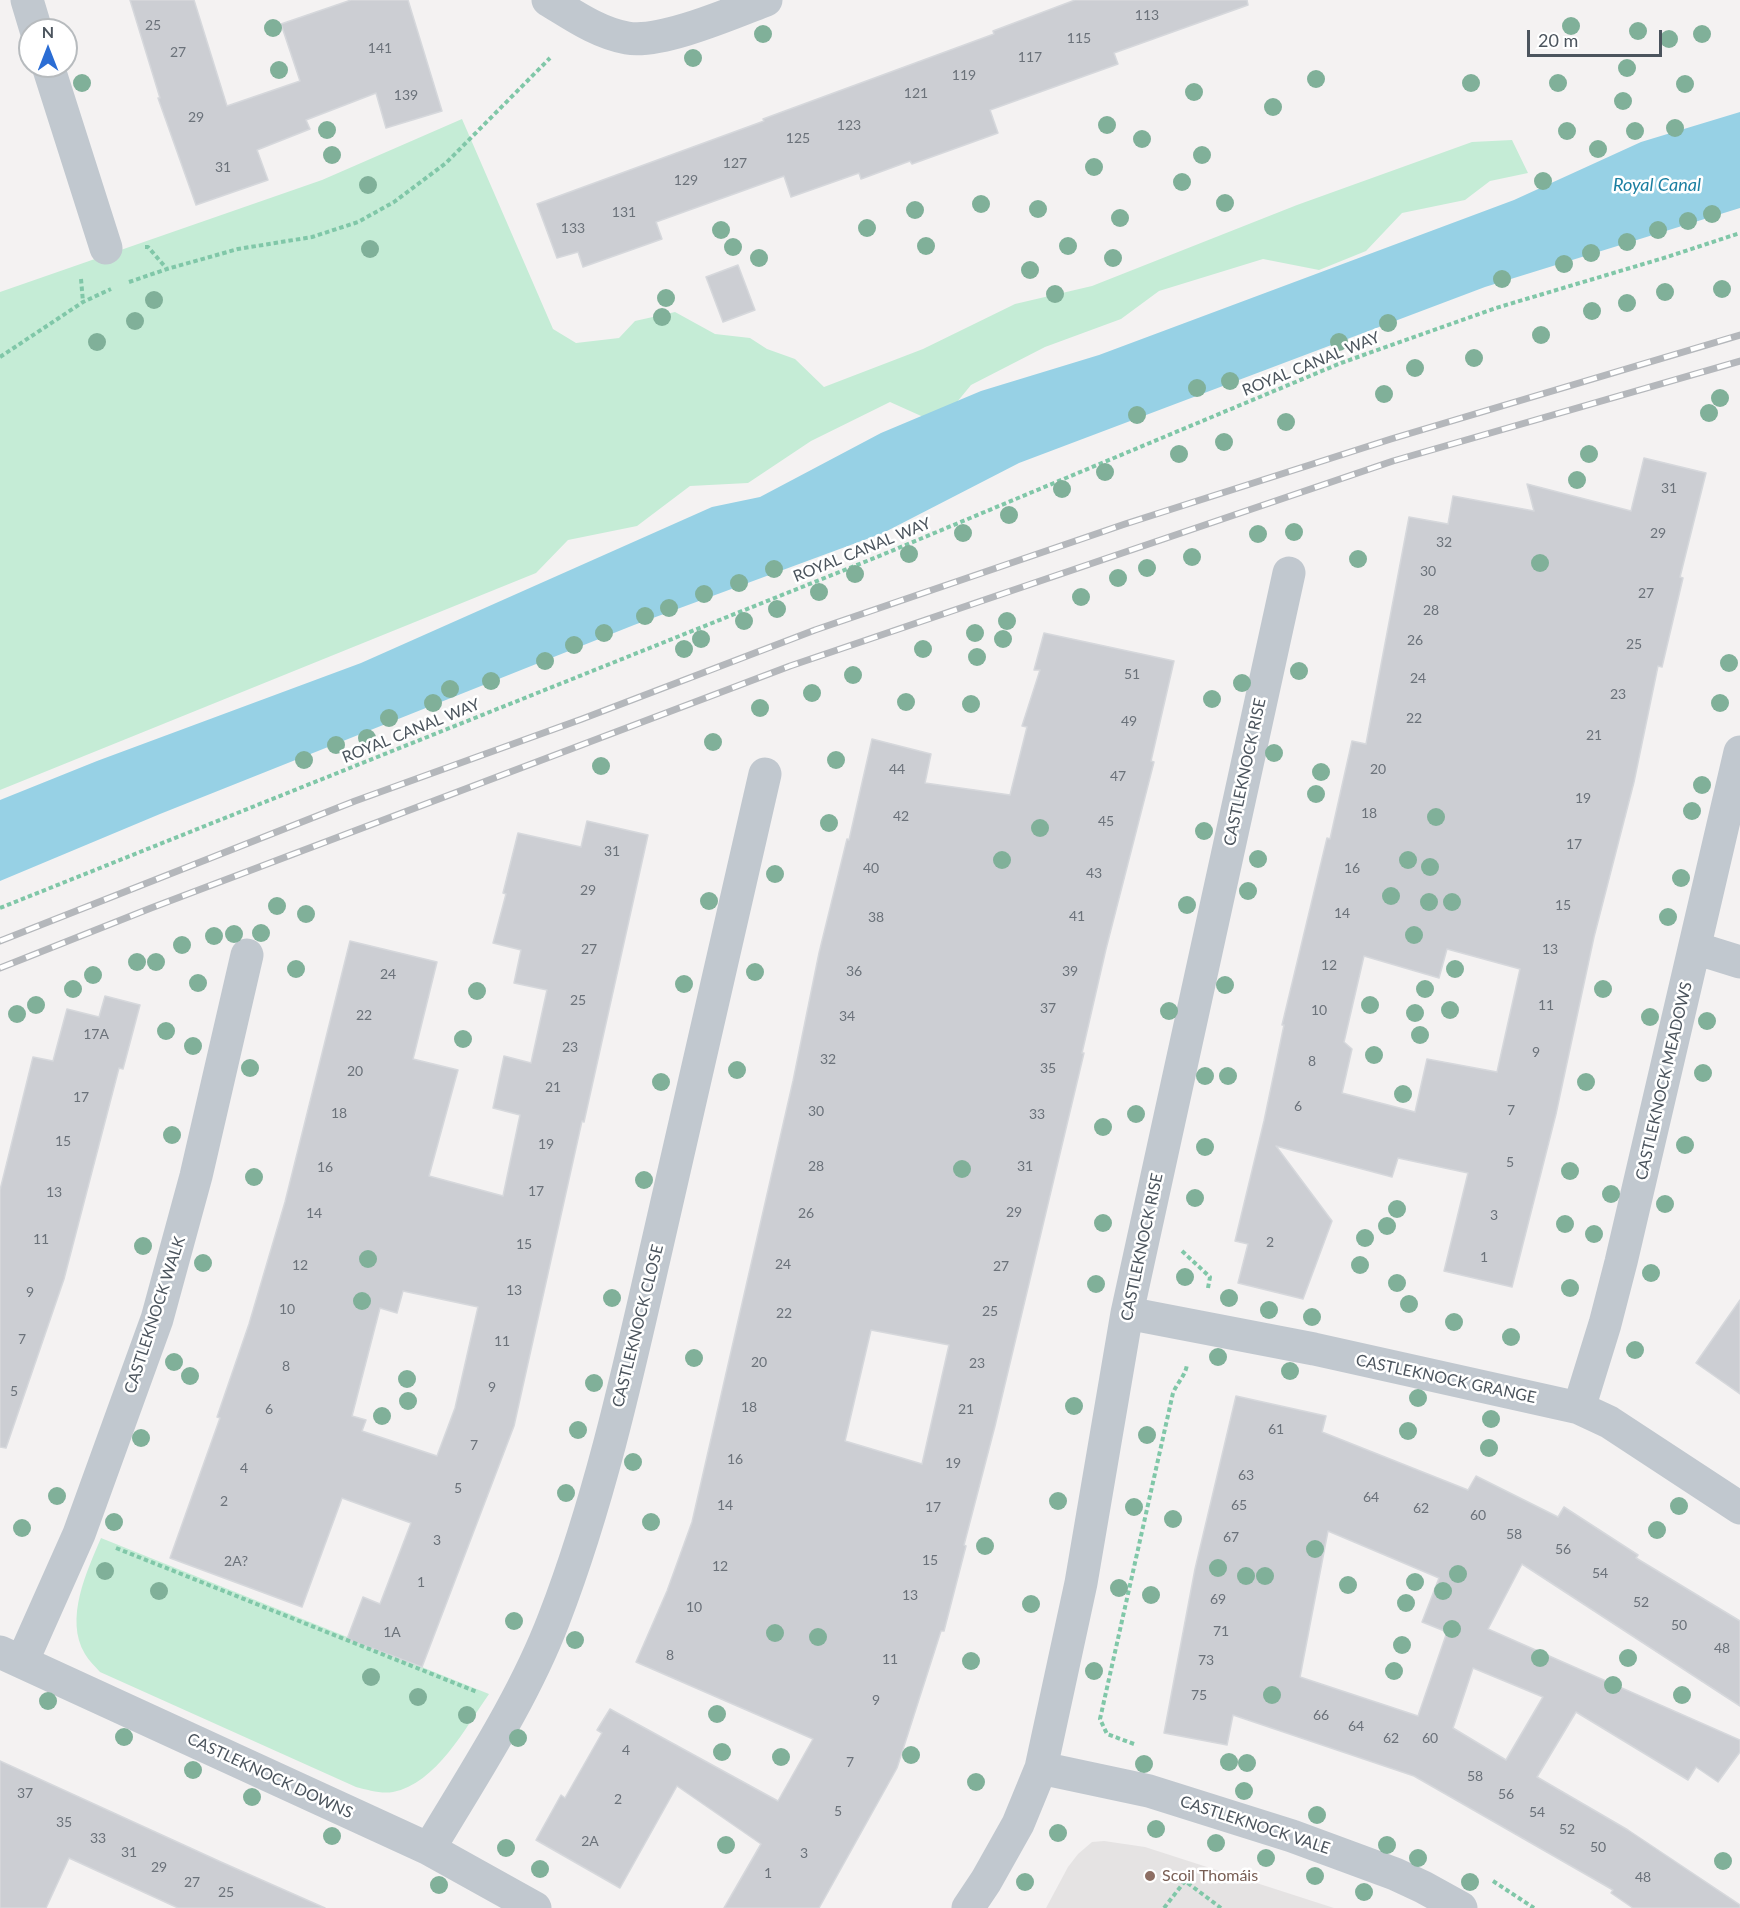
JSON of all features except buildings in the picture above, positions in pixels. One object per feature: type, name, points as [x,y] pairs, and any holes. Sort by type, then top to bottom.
[{"type":"street","points":[[27,0],[32,18]]},
{"type":"street","points":[[548,0],[590,25],[628,38],[666,36],[766,0]]},
{"type":"street","points":[[52,78],[106,248]]},
{"type":"street","name":"CASTLEKNOCK RISE","points":[[968,1908],[1018,1824],[1041,1768],[1081,1583],[1127,1313],[1289,573]]},
{"type":"street","name":"CASTLEKNOCK MEADOWS","points":[[1579,1408],[1605,1324],[1740,752]]},
{"type":"street","name":"CASTLEKNOCK CLOSE","points":[[429,1849],[513,1706],[554,1620],[589,1519],[623,1392],[765,774]]},
{"type":"street","points":[[1695,948],[1740,962]]},
{"type":"street","name":"CASTLEKNOCK WALK","points":[[11,1657],[80,1534],[157,1319],[194,1184],[247,955]]},
{"type":"street","name":"CASTLEKNOCK GRANGE","points":[[1127,1313],[1314,1349],[1579,1408],[1610,1422],[1740,1508]]},
{"type":"street","name":"CASTLEKNOCK DOWNS","points":[[11,1657],[429,1849],[535,1908]]},
{"type":"street","name":"CASTLEKNOCK VALE","points":[[1041,1768],[1149,1791],[1292,1836],[1395,1874],[1461,1908]]},
{"type":"path","points":[[123,285],[167,269],[238,249],[312,237],[358,222],[394,202],[446,163],[550,58]]},
{"type":"path","name":"ROYAL CANAL WAY","points":[[0,909],[867,562],[1341,363],[1496,308],[1667,257],[1740,232]]},
{"type":"path","points":[[0,357],[82,302],[112,289]]},
{"type":"path","points":[[1138,1746],[1107,1734],[1100,1719],[1173,1393],[1178,1381],[1186,1372],[1188,1353],[1207,1297],[1209,1277],[1178,1247]]},
{"type":"path","points":[[80,1534],[513,1706]]},
{"type":"path","points":[[1484,1876],[1534,1908]]},
{"type":"path","points":[[1164,1908],[1185,1881],[1221,1908]]},
{"type":"shaded area","name":"Scoil Thomáis","points":[[1104,1841],[1145,1847],[1334,1908],[1046,1908],[1068,1867],[1078,1854],[1092,1842]]},
{"type":"green space","points":[[462,119],[553,329],[576,343],[619,338],[635,321],[675,312],[715,334],[750,338],[767,349],[795,359],[824,387],[923,349],[1015,304],[1092,286],[1297,205],[1472,142],[1512,140],[1528,173],[1490,181],[1465,200],[1402,213],[1366,251],[1319,270],[1263,259],[1159,291],[1121,319],[1045,347],[971,385],[939,424],[890,402],[811,441],[748,483],[690,486],[637,526],[568,540],[536,573],[0,790],[0,292],[322,180]]},
{"type":"green space","points":[[101,1538],[489,1694],[460,1737],[423,1778],[409,1787],[393,1792],[379,1792],[356,1787],[100,1672],[85,1654],[79,1640],[77,1611],[84,1580]]},
{"type":"water","name":"Royal Canal","points":[[1740,112],[1740,208],[1485,287],[1019,463],[883,533],[634,625],[160,814],[0,881],[0,800],[97,761],[361,663],[712,507],[760,497],[881,433],[981,391],[1099,355],[1514,200],[1641,142]]},
{"type":"railway","points":[[0,941],[355,801],[582,719],[815,630],[1125,524],[1391,439],[1740,335]]},
{"type":"railway","points":[[0,968],[151,908],[790,666],[1393,461],[1740,361]]},
{"type":"place","name":"Scoil Thomáis","points":[[1150,1876]]}]
